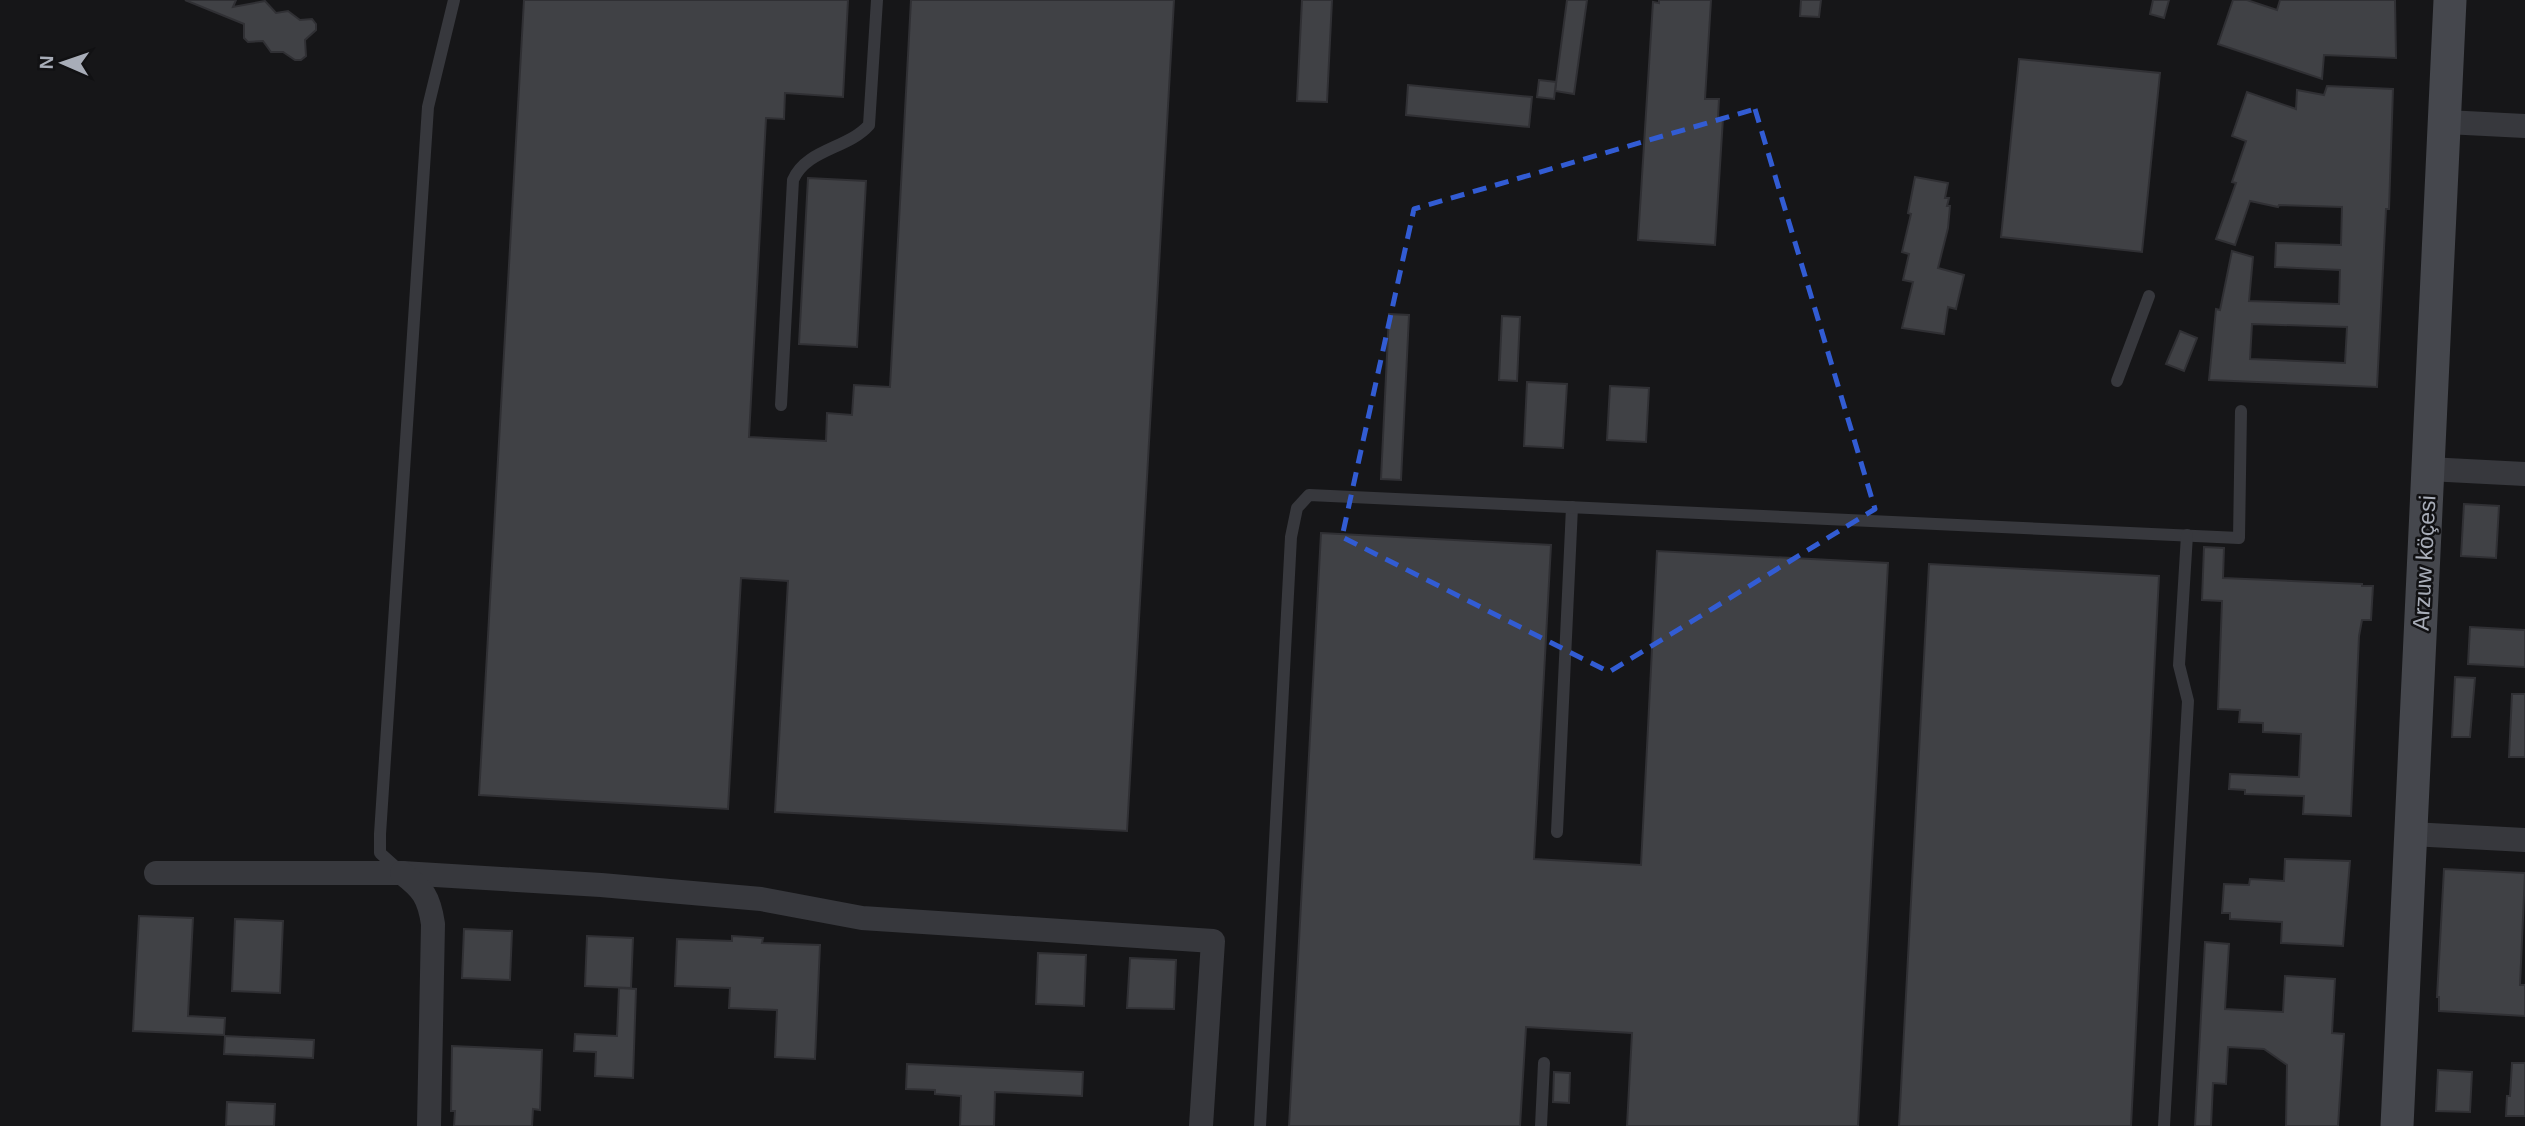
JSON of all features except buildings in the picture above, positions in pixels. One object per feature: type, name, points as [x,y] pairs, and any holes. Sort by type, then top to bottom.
[{"type":"street","name":"Arzuw köçesi","points":[[2397,1126],[2450,0]]},
{"type":"street","points":[[2446,122],[2525,126]]},
{"type":"street","points":[[2428,469],[2525,474]]},
{"type":"street","points":[[2411,834],[2525,840]]},
{"type":"street","points":[[156,873],[402,873],[761,899],[862,918],[1213,941],[1201,1126]]},
{"type":"street","points":[[402,873],[419,886],[430,903],[433,924],[429,1126]]},
{"type":"lane","points":[[402,873],[380,853],[380,834],[428,107],[454,0]]},
{"type":"lane","points":[[781,405],[793,180],[797,169],[805,162],[860,135],[869,125],[877,0]]},
{"type":"lane","points":[[2117,381],[2149,296]]},
{"type":"lane","points":[[1259,1126],[1291,537],[1297,508],[1309,495],[2239,538],[2241,411]]},
{"type":"lane","points":[[1557,832],[1572,507]]},
{"type":"lane","points":[[2164,1126],[2188,701],[2179,664],[2187,535]]},
{"type":"lane","points":[[1541,1126],[1544,1063]]},
{"type":"highlighted area","points":[[1755,109],[1875,509],[1609,672],[1342,537],[1414,209]]}]
